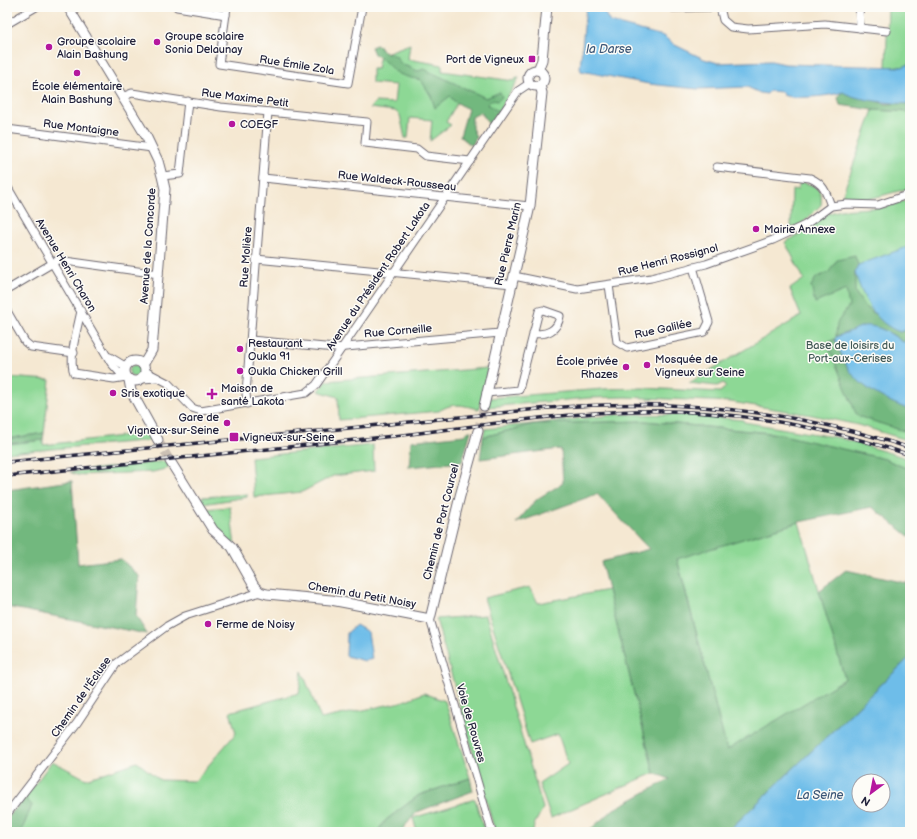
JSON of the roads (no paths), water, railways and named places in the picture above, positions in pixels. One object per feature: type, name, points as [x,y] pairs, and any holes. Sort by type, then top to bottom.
[{"type":"street","points":[[7,24],[36,7]]},
{"type":"street","name":"Avenue de la Concorde","points":[[68,7],[152,148],[158,161],[165,189],[152,350],[143,372]]},
{"type":"street","points":[[177,7],[226,11]]},
{"type":"street","name":"Rue Émile Zola","points":[[226,11],[219,64],[348,83],[362,7]]},
{"type":"street","points":[[538,70],[542,60],[547,7]]},
{"type":"street","points":[[673,8],[720,7],[723,20],[731,27],[748,28],[825,24],[887,31]]},
{"type":"street","points":[[859,7],[860,28]]},
{"type":"street","points":[[533,70],[538,70],[544,75],[544,81],[540,85],[534,86],[530,83],[528,78],[529,73],[533,70]]},
{"type":"street","name":"Avenue du Président Robert Lakota","points":[[143,372],[168,383],[192,408],[198,411],[306,393],[316,385],[518,91],[530,83]]},
{"type":"street","name":"Rue Pierre Marin","points":[[484,406],[530,206],[542,93],[540,85]]},
{"type":"street","name":"Rue Maxime Petit","points":[[122,97],[132,92],[268,112],[367,122],[365,143],[417,149],[426,156],[470,161]]},
{"type":"street","points":[[162,176],[180,174],[188,101]]},
{"type":"street","name":"Rue Molière","points":[[247,404],[246,393],[268,112]]},
{"type":"street","name":"Rue Montaigne","points":[[7,129],[152,148]]},
{"type":"street","points":[[717,167],[810,178],[819,182],[825,188],[831,206],[846,204],[878,205],[910,194]]},
{"type":"street","name":"Rue Waldeck-Rousseau","points":[[263,178],[530,206]]},
{"type":"street","name":"Avenue Henri Charon","points":[[7,186],[107,354],[126,374]]},
{"type":"street","name":"Rue Henri Rossignol","points":[[256,259],[394,272],[513,280],[576,289],[652,278],[693,267],[774,240],[805,225],[831,206]]},
{"type":"street","points":[[7,290],[52,263],[63,260],[158,274]]},
{"type":"street","name":"Rue Galilée","points":[[609,285],[617,342],[627,348],[704,332],[709,322],[693,267]]},
{"type":"street","points":[[7,310],[25,342],[31,347],[74,353]]},
{"type":"street","points":[[81,311],[72,368],[74,373],[114,380],[126,374],[132,361],[138,361],[143,372],[136,382],[126,374]]},
{"type":"street","name":"Rue Corneille","points":[[251,340],[342,347],[500,333]]},
{"type":"street","points":[[486,393],[519,390],[533,333]]},
{"type":"street","points":[[126,374],[131,391],[158,440]]},
{"type":"street","name":"Chemin de Port Courcel","points":[[430,619],[460,496],[478,431]]},
{"type":"street","points":[[170,461],[213,530],[232,547],[254,586],[260,592]]},
{"type":"street","name":"Chemin du Petit Noisy","points":[[260,592],[267,594],[331,600],[430,619]]},
{"type":"street","name":"Chemin de l'Écluse","points":[[7,814],[77,723],[117,663],[168,626],[185,616],[260,592]]},
{"type":"street","name":"Voie de Rouvres","points":[[430,619],[492,832]]},
{"type":"water","name":"la Darse","points":[[586,7],[601,7],[610,22],[663,36],[675,45],[704,59],[718,63],[771,61],[785,64],[902,67],[910,64],[910,104],[857,98],[843,92],[822,96],[796,97],[783,95],[782,92],[770,91],[767,94],[760,93],[747,87],[698,89],[649,84],[581,71],[580,68]]},
{"type":"water","points":[[910,246],[910,329],[900,332],[883,323],[877,316],[861,291],[855,273],[858,265]]},
{"type":"water","points":[[863,326],[879,328],[903,342],[910,341],[910,410],[893,403],[867,388],[848,368],[835,339],[836,337]]},
{"type":"water","points":[[356,625],[368,632],[372,659],[365,661],[346,656],[347,633]]},
{"type":"water","name":"La Seine","points":[[910,657],[910,832],[727,832]]},
{"type":"tunnel","points":[[478,431],[484,406]]},
{"type":"tunnel","points":[[158,440],[170,461]]},
{"type":"railway","points":[[7,462],[549,408],[595,405],[686,406],[777,416],[821,424],[910,448]]},
{"type":"railway","points":[[7,476],[394,436],[545,417],[635,411],[705,413],[774,421],[843,436],[910,455]]},
{"type":"place","name":"Groupe scolaire Sonia Delaunay","points":[[157,42]]},
{"type":"place","name":"Groupe scolaire Alain Bashung","points":[[49,47]]},
{"type":"place","name":"Port de Vigneux","points":[[532,59]]},
{"type":"place","name":"École élémentaire Alain Bashung","points":[[77,73]]},
{"type":"place","name":"COEGF","points":[[232,124]]},
{"type":"place","name":"Mairie Annexe","points":[[756,229]]},
{"type":"place","name":"Restaurant Oukla 91","points":[[240,349]]},
{"type":"place","name":"Mosquée de Vigneux sur Seine","points":[[647,365]]},
{"type":"place","name":"École privée Rhazes","points":[[626,367]]},
{"type":"place","name":"Oukla Chicken Grill","points":[[240,371]]},
{"type":"place","name":"Sris exotique","points":[[113,393]]},
{"type":"place","name":"Maison de santé Lakota","points":[[212,394]]},
{"type":"place","name":"Gare de Vigneux-sur-Seine","points":[[227,423]]},
{"type":"place","name":"Vigneux-sur-Seine","points":[[234,437]]},
{"type":"place","name":"Ferme de Noisy","points":[[208,624]]},
{"type":"park label","name":"Base de loisirs du Port-aux-Cerises","points":[[850,351]]}]
